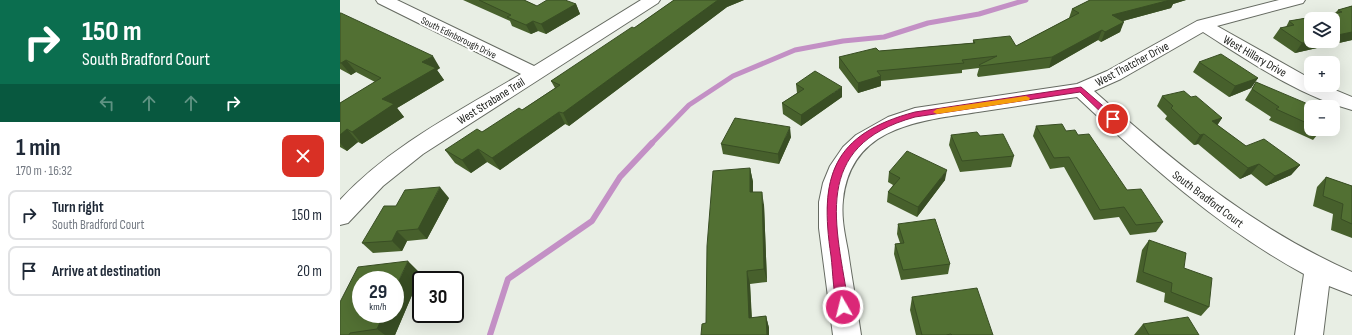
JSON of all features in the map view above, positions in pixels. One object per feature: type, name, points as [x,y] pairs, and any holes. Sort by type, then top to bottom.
[{"type":"street","name":"South Edinborough Drive","points":[[384,0],[535,74]]},
{"type":"street","name":"West Strabane Trail","points":[[340,216],[372,183],[401,160],[450,127],[652,0]]},
{"type":"street","name":"West Thatcher Drive","points":[[847,335],[831,222],[832,195],[836,173],[847,154],[860,141],[878,128],[908,116],[1081,90],[1114,75],[1203,25],[1297,0]]},
{"type":"street","name":"West Hillary Drive","points":[[1203,25],[1284,74],[1312,88],[1352,104]]},
{"type":"street","name":"South Bradford Court","points":[[1081,90],[1145,148],[1209,202],[1248,229],[1318,270],[1352,284]]},
{"type":"street","points":[[1309,335],[1318,270]]},
{"type":"building","points":[[479,0],[524,0],[537,6],[547,0],[565,0],[576,4],[541,24],[533,21],[526,25],[507,17],[511,15]]},
{"type":"building","points":[[674,0],[718,0],[563,113],[559,112],[492,158],[478,149],[462,160],[445,150],[477,129],[482,132],[519,108],[522,110],[560,85],[551,81],[632,27],[634,28]]},
{"type":"building","points":[[1090,0],[1170,0],[1112,15],[1124,22],[1105,32],[1102,30],[1052,57],[979,65],[997,56],[962,60],[964,63],[877,71],[881,76],[858,83],[839,57],[876,48],[879,51],[975,43],[973,40],[1010,36],[1016,46],[1079,13],[1072,9]]},
{"type":"building","points":[[1352,6],[1352,32],[1340,35],[1340,12],[1342,12],[1338,10]]},
{"type":"building","points":[[340,13],[433,56],[422,62],[436,68],[382,99],[394,104],[352,132],[347,129],[340,135],[340,103],[381,78],[346,60],[340,63]]},
{"type":"building","points":[[1304,18],[1304,43],[1302,43],[1280,28],[1294,25],[1289,21]]},
{"type":"building","points":[[1221,54],[1258,78],[1235,86],[1199,62]]},
{"type":"building","points":[[815,71],[842,87],[801,115],[782,103],[804,89],[796,84]]},
{"type":"building","points":[[1256,82],[1304,102],[1304,122],[1276,109],[1279,107],[1252,89]]},
{"type":"building","points":[[1184,91],[1191,97],[1196,96],[1222,118],[1212,121],[1246,146],[1264,139],[1300,165],[1275,176],[1259,164],[1248,168],[1204,134],[1200,135],[1171,108],[1173,106],[1162,96]]},
{"type":"building","points":[[735,118],[790,127],[778,154],[721,144]]},
{"type":"building","points":[[1062,124],[1066,131],[1075,130],[1078,135],[1089,134],[1127,190],[1141,189],[1163,222],[1136,225],[1124,207],[1100,210],[1069,157],[1054,158],[1036,126]]},
{"type":"building","points":[[977,132],[980,136],[1003,134],[1014,156],[962,161],[951,135]]},
{"type":"building","points":[[907,151],[947,170],[918,207],[888,192],[900,178],[889,172]]},
{"type":"building","points":[[750,168],[750,192],[762,192],[764,269],[747,271],[749,318],[766,316],[767,335],[701,335],[702,324],[706,323],[707,246],[713,171]]},
{"type":"building","points":[[1326,177],[1352,186],[1352,224],[1341,219],[1343,204],[1323,196]]},
{"type":"building","points":[[440,187],[418,229],[397,231],[392,241],[362,243],[384,206],[396,206],[405,190]]},
{"type":"building","points":[[935,219],[950,264],[903,270],[895,244],[904,243],[898,224]]},
{"type":"building","points":[[1149,240],[1186,253],[1184,268],[1212,278],[1209,307],[1171,292],[1172,283],[1143,272]]},
{"type":"building","points":[[408,261],[403,271],[356,271],[358,267]]},
{"type":"building","points":[[352,279],[352,323],[380,323],[377,329],[350,333],[349,335],[340,335],[340,302]]},
{"type":"building","points":[[977,288],[993,335],[922,335],[912,297]]},
{"type":"building","points":[[1188,317],[1199,335],[1149,335],[1143,324]]},
{"type":"waterway","points":[[651,144],[689,105],[733,76],[795,50],[843,41],[884,37],[928,23],[979,14],[1026,0]]},
{"type":"waterway","points":[[490,335],[508,279],[592,221],[620,177],[652,143]]},
{"type":"slow traffic","points":[[937,112],[1026,98]]},
{"type":"route","points":[[843,307],[831,222],[832,195],[836,173],[847,154],[860,141],[878,128],[896,120],[915,115],[1081,90],[1113,119]]}]
